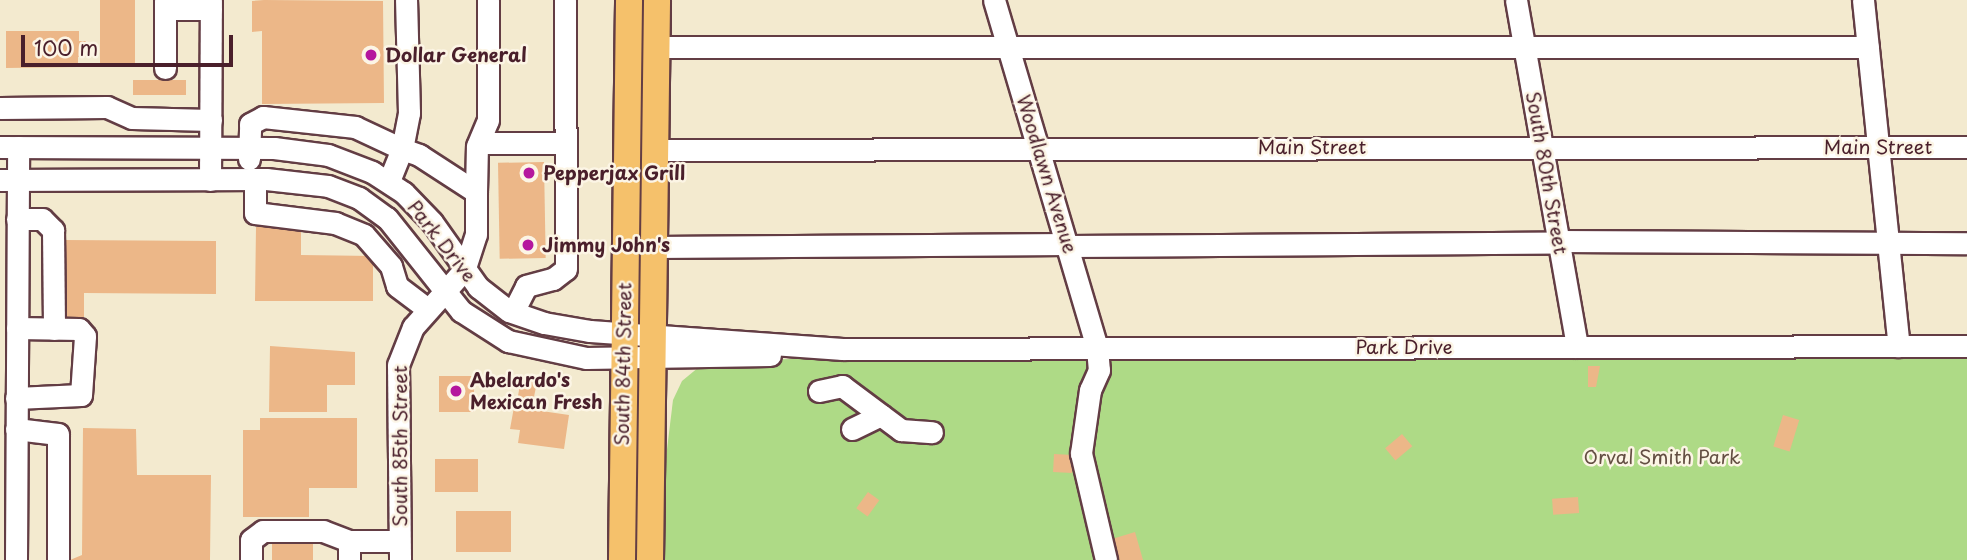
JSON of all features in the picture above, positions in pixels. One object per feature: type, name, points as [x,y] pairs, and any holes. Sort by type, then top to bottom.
[{"type":"main road","name":"South 84th Street","points":[[622,560],[622,347],[629,0]]},
{"type":"main road","name":"South 84th Street","points":[[650,560],[657,0]]},
{"type":"street","points":[[388,181],[402,149],[409,113],[406,0]]},
{"type":"street","points":[[464,270],[476,234],[479,143],[488,120],[488,0]]},
{"type":"street","points":[[513,312],[526,286],[553,279],[565,269],[565,0]]},
{"type":"street","name":"Woodlawn Avenue","points":[[994,0],[1097,348]]},
{"type":"street","name":"South 80th Street","points":[[1516,0],[1577,347]]},
{"type":"street","points":[[1863,0],[1899,346]]},
{"type":"street","points":[[165,68],[165,4],[211,5],[210,180]]},
{"type":"street","points":[[657,47],[1525,50],[1868,47]]},
{"type":"street","points":[[0,108],[107,107],[132,118],[211,120]]},
{"type":"street","points":[[426,309],[397,286],[382,251],[352,230],[299,216],[254,213],[250,124],[263,117],[355,127],[419,155],[476,192]]},
{"type":"street","points":[[479,143],[565,143]]},
{"type":"street","points":[[9,147],[9,180],[17,219],[11,318],[16,398],[16,560]]},
{"type":"street","name":"Park Drive","points":[[9,147],[249,148],[328,155],[388,181],[432,222],[464,270],[492,299],[513,312],[622,347]]},
{"type":"street","name":"Main Street","points":[[656,150],[1967,147]]},
{"type":"street","name":"Park Drive","points":[[9,180],[252,179],[328,186],[369,205],[398,230],[443,290],[476,324],[508,341],[559,355],[622,347],[842,349],[1967,346]]},
{"type":"street","points":[[352,230],[369,205]]},
{"type":"street","points":[[17,219],[42,219],[53,230],[54,329]]},
{"type":"street","points":[[654,247],[1559,242],[1967,243]]},
{"type":"street","name":"South 85th Street","points":[[399,550],[398,365],[406,337],[426,309],[464,270]]},
{"type":"street","points":[[11,318],[54,329],[79,329],[85,336],[81,395],[16,398]]},
{"type":"street","points":[[1097,348],[1098,370],[1090,390],[1081,453],[1106,560]]},
{"type":"street","points":[[819,391],[842,386],[901,430],[932,432]]},
{"type":"street","points":[[852,429],[881,415]]},
{"type":"street","points":[[16,429],[58,434],[58,560]]},
{"type":"street","points":[[251,560],[251,540],[262,531],[323,531],[349,551],[399,550]]},
{"type":"green space","name":"Orval Smith Park","points":[[1967,352],[1967,560],[663,560],[665,466],[673,400],[682,381],[705,362],[878,356]]},
{"type":"building","points":[[100,0],[135,0],[135,65],[100,65]]},
{"type":"building","points":[[252,1],[383,1],[384,103],[262,104],[262,31],[252,32]]},
{"type":"building","points":[[6,31],[79,31],[79,41],[86,41],[86,57],[78,57],[78,67],[6,68]]},
{"type":"building","points":[[133,80],[186,80],[186,95],[133,95]]},
{"type":"building","points":[[544,162],[546,258],[500,259],[498,163]]},
{"type":"building","points":[[256,227],[301,227],[301,255],[373,256],[373,301],[255,301]]},
{"type":"building","points":[[63,240],[216,241],[216,294],[84,293],[84,319],[62,319]]},
{"type":"building","points":[[270,346],[355,352],[355,385],[327,385],[327,412],[269,412]]},
{"type":"building","points":[[1588,366],[1600,366],[1596,387],[1588,387]]},
{"type":"building","points":[[522,375],[538,378],[533,404],[517,401]]},
{"type":"building","points":[[439,376],[474,376],[474,412],[439,412]]},
{"type":"building","points":[[514,407],[569,415],[564,449],[518,443],[520,430],[510,429]]},
{"type":"building","points":[[1783,415],[1799,420],[1790,452],[1773,447]]},
{"type":"building","points":[[260,418],[357,418],[357,488],[309,488],[309,517],[243,517],[243,430],[260,430]]},
{"type":"building","points":[[83,428],[136,429],[137,475],[211,475],[210,560],[70,560],[82,555]]},
{"type":"building","points":[[1402,434],[1412,446],[1395,460],[1385,448]]},
{"type":"building","points":[[1054,454],[1073,455],[1072,473],[1053,472]]},
{"type":"building","points":[[435,459],[478,459],[478,492],[435,492]]},
{"type":"building","points":[[868,492],[879,500],[868,516],[856,508]]},
{"type":"building","points":[[1578,497],[1579,513],[1553,515],[1552,499]]},
{"type":"building","points":[[456,511],[511,511],[511,552],[456,552]]},
{"type":"building","points":[[1135,532],[1143,560],[1117,560],[1112,539]]},
{"type":"building","points":[[272,535],[313,535],[313,560],[272,560]]},
{"type":"place","name":"Dollar General","points":[[371,55]]},
{"type":"place","name":"Pepperjax Grill","points":[[529,173]]},
{"type":"place","name":"Jimmy John's","points":[[528,245]]},
{"type":"place","name":"Abelardo's Mexican Fresh","points":[[456,391]]}]
